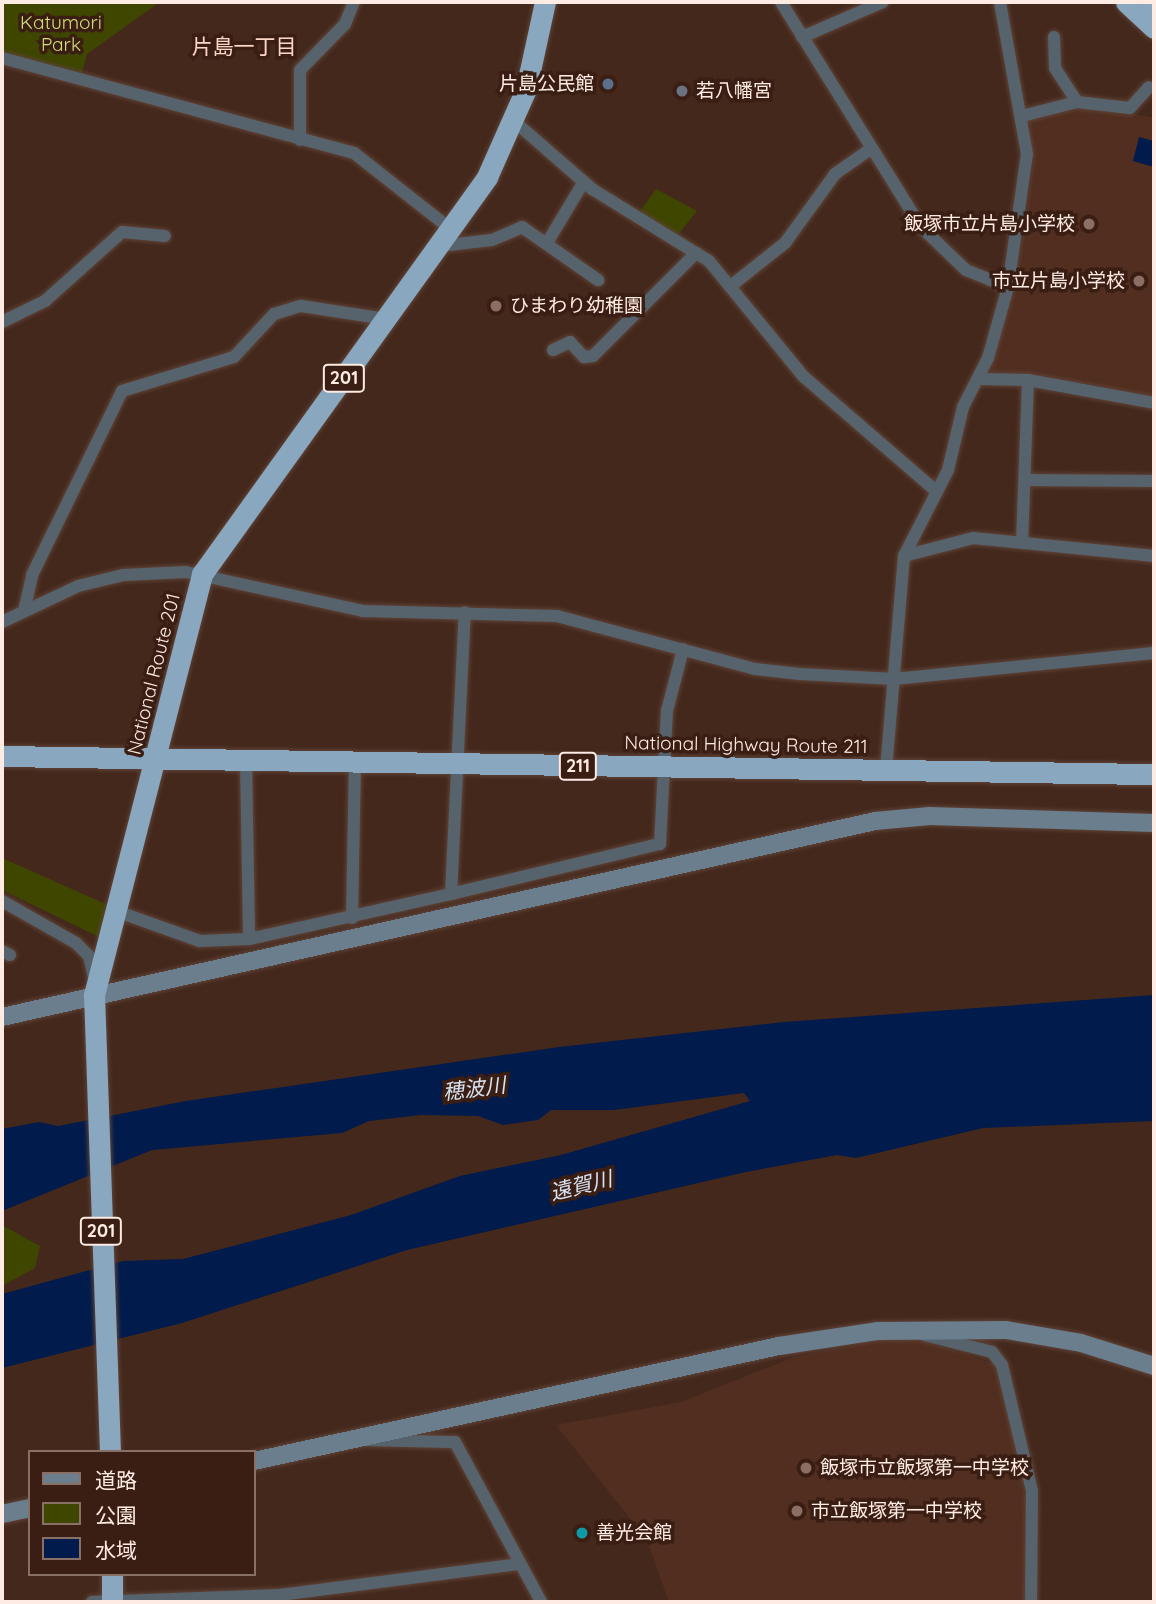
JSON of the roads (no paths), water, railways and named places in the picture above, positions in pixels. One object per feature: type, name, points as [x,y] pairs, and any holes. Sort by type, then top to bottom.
[{"type":"highway","name":"National Route 201","points":[[110,1450],[94,1003],[202,574],[446,238],[515,122],[545,2]]},
{"type":"highway","points":[[1126,2],[1154,28]]},
{"type":"highway","points":[[1149,2],[1154,7]]},
{"type":"highway","name":"National Highway Route 211","points":[[2,756],[1154,774]]},
{"type":"highway","points":[[112,1576],[112,1602]]},
{"type":"street","points":[[300,140],[300,70],[345,24],[354,2]]},
{"type":"street","points":[[780,2],[872,148],[942,251],[987,282],[1008,287]]},
{"type":"street","points":[[802,37],[883,2]]},
{"type":"street","points":[[886,770],[905,556],[935,490],[978,379],[1008,287],[1027,154],[1000,2]]},
{"type":"street","points":[[1054,37],[1055,68],[1077,102]]},
{"type":"street","points":[[2,58],[354,153],[446,238],[492,240],[514,226],[548,243],[598,280]]},
{"type":"street","points":[[1022,116],[1077,102],[1130,108],[1149,87]]},
{"type":"street","points":[[515,122],[583,183],[696,253],[732,285],[804,377],[935,490]]},
{"type":"street","points":[[732,285],[785,243],[835,174],[872,148]]},
{"type":"street","points":[[548,243],[583,183]]},
{"type":"street","points":[[2,322],[45,301],[122,232],[165,236]]},
{"type":"street","points":[[553,350],[570,342],[584,357],[593,356],[696,253]]},
{"type":"street","points":[[24,611],[32,575],[122,391],[234,357],[274,314],[301,306],[386,319]]},
{"type":"street","points":[[978,379],[1028,380],[1154,403]]},
{"type":"street","points":[[1022,540],[1028,380]]},
{"type":"street","points":[[1025,480],[1154,481]]},
{"type":"street","points":[[905,556],[973,538],[1022,540],[1154,556]]},
{"type":"street","points":[[2,622],[24,611],[123,575],[202,574],[363,611],[557,616],[755,669],[894,678],[1154,653]]},
{"type":"street","points":[[451,894],[455,764],[465,612]]},
{"type":"street","points":[[116,911],[200,941],[249,939],[352,918],[660,844],[662,766],[683,649]]},
{"type":"street","points":[[246,761],[249,939]]},
{"type":"street","points":[[352,918],[355,762]]},
{"type":"street","points":[[2,1017],[94,1003],[875,821],[930,816],[1154,823]]},
{"type":"street","points":[[2,901],[49,923],[89,956],[94,1003]]},
{"type":"street","points":[[908,1330],[992,1352],[1002,1365],[1032,1491],[1031,1602]]},
{"type":"street","points":[[256,1461],[779,1346],[908,1330],[1006,1330],[1081,1343],[1154,1366]]},
{"type":"street","points":[[354,1438],[372,1444],[455,1442],[541,1602]]},
{"type":"street","points":[[2,1514],[28,1508]]},
{"type":"street","points":[[92,1602],[280,1599],[520,1564]]},
{"type":"water","points":[[1139,137],[1154,141],[1154,167],[1133,161]]},
{"type":"water","points":[[1154,995],[1154,1121],[983,1128],[856,1158],[837,1155],[746,1172],[407,1250],[182,1323],[2,1368],[2,1294],[123,1261],[183,1259],[351,1215],[460,1176],[561,1155],[750,1101],[744,1093],[614,1110],[551,1110],[538,1120],[503,1125],[478,1116],[421,1115],[369,1121],[342,1133],[152,1150],[2,1211],[2,1129],[39,1122],[58,1126],[186,1101],[559,1047],[784,1022]]},
{"type":"place","name":"片島公民館","points":[[608,84]]},
{"type":"place","name":"若八幡宮","points":[[682,91]]},
{"type":"place","name":"飯塚市立片島小学校","points":[[1089,224]]},
{"type":"place","name":"市立片島小学校","points":[[1139,281]]},
{"type":"place","name":"ひまわり幼稚園","points":[[496,306]]},
{"type":"place","name":"飯塚市立飯塚第一中学校","points":[[806,1468]]},
{"type":"place","name":"市立飯塚第一中学校","points":[[797,1511]]},
{"type":"place","name":"善光会館","points":[[582,1533]]},
{"type":"district","name":"片島一丁目","points":[[244,46]]},
{"type":"park label","name":"Katumori Park","points":[[61,34]]},
{"type":"water label","name":"穂波川","points":[[474,1088]]},
{"type":"water label","name":"遠賀川","points":[[581,1185]]}]
